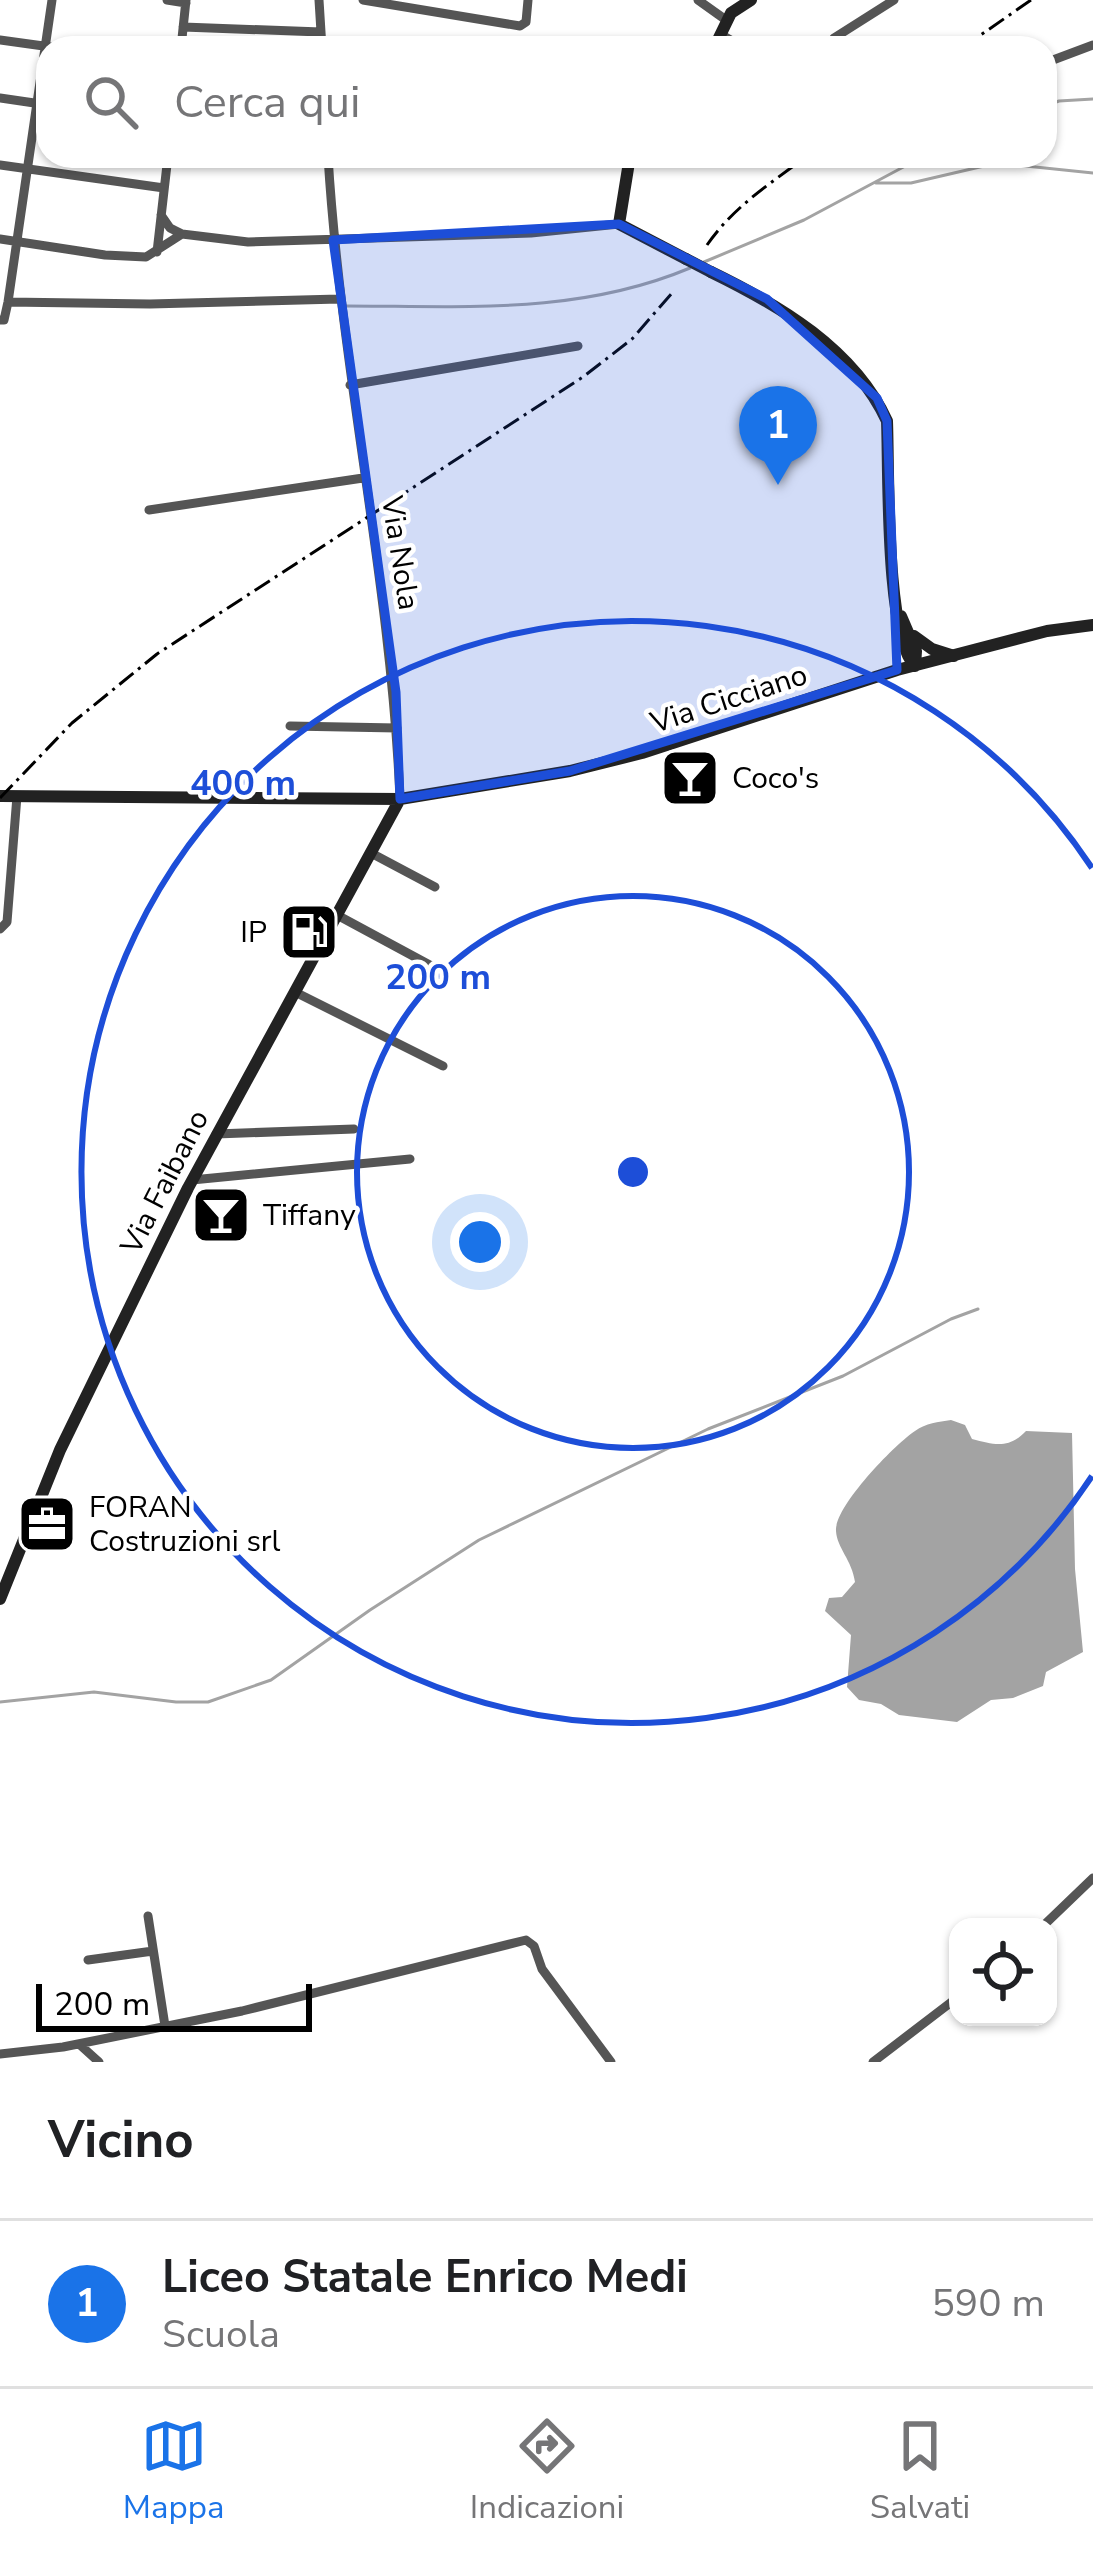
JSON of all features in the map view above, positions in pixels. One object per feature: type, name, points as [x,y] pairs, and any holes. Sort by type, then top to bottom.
[{"type":"street","points":[[45,36],[52,0]]},
{"type":"street","points":[[167,0],[186,2],[182,36]]},
{"type":"street","points":[[319,0],[321,36]]},
{"type":"street","points":[[363,0],[520,26],[526,22],[528,0]]},
{"type":"street","points":[[698,0],[727,17],[751,0]]},
{"type":"street","points":[[838,36],[894,0]]},
{"type":"street","points":[[183,27],[321,32]]},
{"type":"street","points":[[2,42],[36,45]]},
{"type":"street","points":[[1057,58],[1093,45]]},
{"type":"street","points":[[0,98],[36,104]]},
{"type":"street","points":[[0,320],[4,320],[8,302],[36,135]]},
{"type":"street","points":[[0,165],[164,188]]},
{"type":"street","points":[[157,252],[166,168]]},
{"type":"street","points":[[8,302],[339,301],[329,168]]},
{"type":"street","points":[[619,224],[628,168]]},
{"type":"street","points":[[161,215],[182,234],[248,242],[532,233],[619,224],[766,299],[834,351],[877,398],[887,421],[895,602],[905,637],[916,651],[915,666]]},
{"type":"street","points":[[0,239],[146,257],[182,234]]},
{"type":"street","name":"Via Nola","points":[[339,301],[389,638],[400,799]]},
{"type":"street","points":[[350,385],[578,346]]},
{"type":"street","points":[[149,510],[363,478]]},
{"type":"street","name":"Via Cicciano","points":[[0,796],[400,799],[570,771],[642,753],[897,670],[1025,636],[1093,626]]},
{"type":"street","name":"Via Cicciano","points":[[1068,628],[1093,635]]},
{"type":"street","points":[[905,637],[958,657]]},
{"type":"street","points":[[897,670],[905,637]]},
{"type":"street","points":[[290,726],[397,728]]},
{"type":"street","points":[[0,929],[7,922],[17,796]]},
{"type":"street","name":"Via Faibano","points":[[0,1599],[5,1569],[192,1180],[400,799]]},
{"type":"street","points":[[371,854],[435,887]]},
{"type":"street","points":[[337,915],[439,970]]},
{"type":"street","points":[[295,992],[443,1066]]},
{"type":"street","points":[[216,1135],[354,1129]]},
{"type":"street","points":[[192,1180],[410,1159]]},
{"type":"street","points":[[1051,1918],[1093,1878]]},
{"type":"street","points":[[148,1916],[165,2026]]},
{"type":"street","points":[[0,2054],[165,2026],[526,1940],[611,2062]]},
{"type":"street","points":[[88,1960],[153,1951]]},
{"type":"street","points":[[873,2062],[949,2003]]},
{"type":"street","points":[[79,2044],[99,2062]]},
{"type":"highlighted area","points":[[619,224],[767,299],[877,398],[887,421],[897,670],[570,771],[400,799],[396,692],[333,240]]},
{"type":"shaded area","points":[[951,1420],[965,1425],[972,1439],[995,1444],[1014,1441],[1026,1431],[1072,1433],[1075,1569],[1083,1652],[1046,1672],[1043,1686],[1013,1698],[991,1700],[957,1722],[899,1715],[881,1704],[859,1700],[847,1687],[851,1635],[825,1611],[829,1598],[842,1597],[855,1582],[836,1531],[845,1507],[906,1438],[923,1426]]},
{"type":"waterway","points":[[1057,102],[1093,99]]},
{"type":"waterway","points":[[704,262],[804,220],[902,168]]},
{"type":"waterway","points":[[876,183],[911,183],[976,168]]},
{"type":"waterway","points":[[1045,168],[1093,173]]},
{"type":"waterway","points":[[346,306],[563,301],[606,294],[690,268]]},
{"type":"waterway","points":[[0,1702],[94,1692],[208,1702],[271,1680],[479,1540],[708,1429],[843,1376],[978,1309]]},
{"type":"railway","points":[[979,36],[1031,0]]},
{"type":"railway","points":[[707,245],[741,207],[791,168]]},
{"type":"railway","points":[[0,798],[72,723],[157,654],[583,377],[632,339],[672,293]]},
{"type":"place","name":"Liceo Statale Enrico Medi","points":[[778,485]]},
{"type":"place","name":"Coco's","points":[[690,778]]},
{"type":"place","name":"IP","points":[[309,932]]},
{"type":"place","name":"Tiffany","points":[[221,1215]]},
{"type":"place","name":"FORAN Costruzioni srl","points":[[47,1524]]}]
